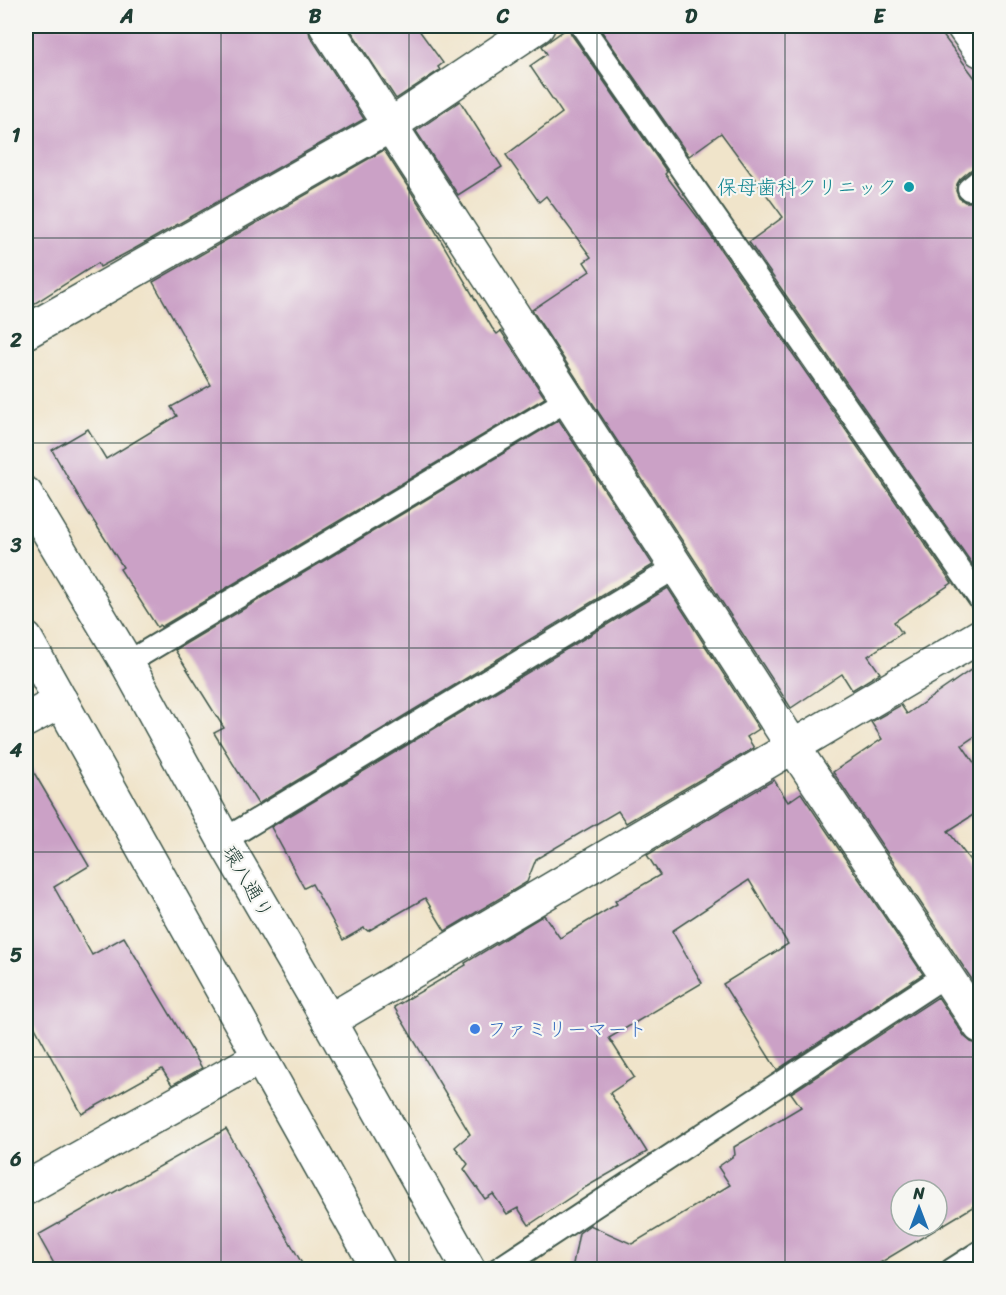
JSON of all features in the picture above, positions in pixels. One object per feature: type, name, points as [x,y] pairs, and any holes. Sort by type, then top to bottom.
[{"type":"street","points":[[326,26],[794,748],[981,1026]]},
{"type":"street","points":[[26,332],[391,126],[538,26]]},
{"type":"street","points":[[963,26],[981,50]]},
{"type":"street","name":"環八通り","points":[[26,494],[127,663],[224,840],[468,1269]]},
{"type":"street","points":[[329,1021],[981,636]]},
{"type":"street","points":[[26,639],[379,1269]]},
{"type":"street","points":[[26,720],[61,701]]},
{"type":"street","points":[[26,1188],[260,1057]]},
{"type":"lane","points":[[582,26],[981,599]]},
{"type":"lane","points":[[127,663],[567,400]]},
{"type":"lane","points":[[224,840],[678,566]]},
{"type":"lane","points":[[497,1269],[946,975]]},
{"type":"lane","points":[[952,1269],[981,1252]]},
{"type":"building","points":[[26,26],[308,26],[310,36],[364,119],[134,249],[100,267],[98,263],[26,309]]},
{"type":"building","points":[[348,26],[416,26],[443,63],[438,67],[440,70],[396,99]]},
{"type":"building","points":[[598,26],[936,26],[981,86],[981,167],[972,169],[960,179],[956,191],[959,198],[965,202],[972,202],[981,197],[981,564],[975,568],[749,242],[783,217],[721,133],[689,156]]},
{"type":"building","points":[[569,27],[571,34],[667,172],[665,174],[702,223],[952,583],[894,622],[902,633],[868,656],[880,673],[852,690],[842,674],[791,708],[532,310],[590,271],[584,262],[591,257],[546,196],[539,202],[506,155],[562,113],[530,66],[547,54],[542,46]]},
{"type":"building","points":[[460,101],[502,167],[458,195],[416,131]]},
{"type":"building","points":[[384,150],[426,215],[492,328],[497,334],[501,331],[545,398],[161,627],[160,625],[157,627],[120,569],[123,567],[52,450],[88,429],[106,459],[177,416],[171,407],[211,385],[153,282]]},
{"type":"building","points":[[559,420],[653,565],[258,804],[214,733],[224,728],[175,650]]},
{"type":"building","points":[[668,588],[759,729],[747,737],[754,748],[626,823],[618,811],[536,859],[527,882],[445,931],[425,898],[368,931],[364,928],[343,940],[312,884],[304,888],[271,827]]},
{"type":"building","points":[[981,663],[981,732],[962,745],[981,773],[981,810],[948,831],[981,875],[981,993],[833,772],[882,739],[871,722],[901,705],[907,714]]},
{"type":"building","points":[[26,759],[89,866],[54,887],[92,955],[124,937],[202,1068],[172,1085],[162,1069],[82,1114],[26,1011]]},
{"type":"building","points":[[774,780],[788,802],[801,793],[923,974],[777,1070],[723,984],[788,944],[749,880],[672,931],[702,983],[609,1038],[634,1077],[610,1093],[647,1152],[586,1187],[529,1225],[518,1208],[507,1214],[493,1194],[485,1199],[464,1169],[468,1164],[455,1147],[470,1134],[394,1007],[466,965],[465,963],[544,915],[560,938],[617,904],[615,901],[660,875],[647,855]]},
{"type":"building","points":[[938,997],[965,1037],[981,1045],[981,1202],[949,1221],[949,1178],[889,1178],[889,1238],[921,1238],[870,1269],[747,1269],[736,1266],[731,1269],[572,1269],[579,1233],[590,1225],[632,1244],[730,1185],[718,1167],[735,1155],[734,1147],[801,1107],[791,1093]]},
{"type":"building","points":[[226,1129],[305,1269],[57,1269],[38,1235]]},
{"type":"place","name":"保母歯科クリニック","points":[[909,187]]},
{"type":"place","name":"ファミリーマート","points":[[475,1029]]}]
